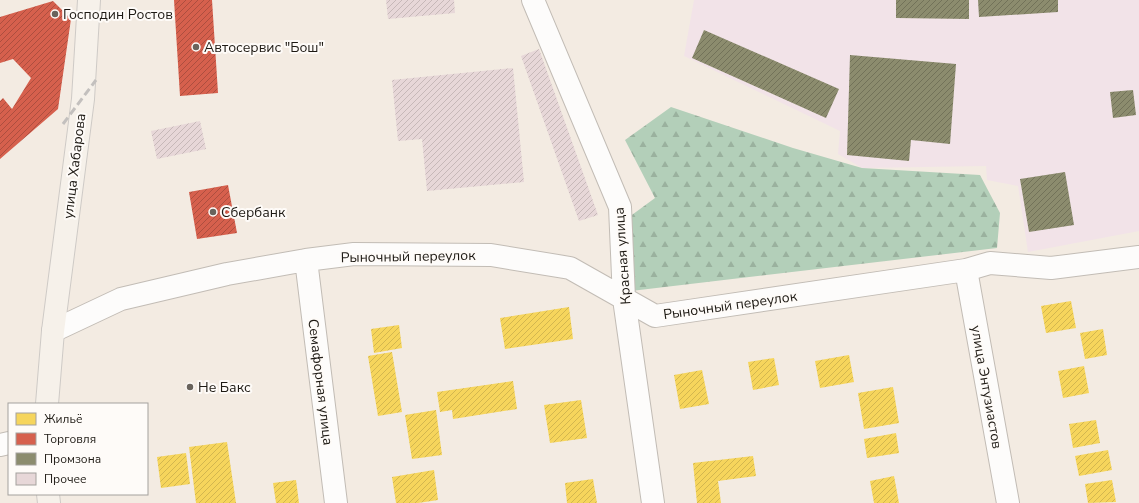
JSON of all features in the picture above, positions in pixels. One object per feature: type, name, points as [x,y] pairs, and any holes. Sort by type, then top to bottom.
[{"type":"main road","name":"улица Хабарова","points":[[47,403],[53,331],[82,99],[89,0]]},
{"type":"street","name":"Красная улица","points":[[533,0],[620,207],[624,298],[653,503]]},
{"type":"street","name":"Рыночный переулок","points":[[53,331],[121,299],[227,274],[306,260],[354,254],[491,255],[570,268],[654,316],[966,270],[990,263],[1051,268],[1139,257]]},
{"type":"street","name":"Семафорная улица","points":[[306,260],[336,503]]},
{"type":"street","name":"улица Энтузиастов","points":[[966,270],[1008,503]]},
{"type":"shaded area","points":[[694,0],[1139,0],[1139,231],[1028,252],[1018,186],[987,180],[986,166],[862,168],[838,154],[840,131],[684,56]]},
{"type":"green space","points":[[671,107],[793,148],[862,168],[980,175],[1000,213],[997,248],[631,291],[625,220],[655,198],[625,140]]},
{"type":"building: Жильё","points":[[1071,301],[1076,328],[1046,333],[1041,306]]},
{"type":"building: Жильё","points":[[569,307],[573,339],[505,349],[500,318]]},
{"type":"building: Жильё","points":[[399,325],[402,348],[374,353],[371,329]]},
{"type":"building: Жильё","points":[[1103,329],[1107,355],[1085,359],[1080,333]]},
{"type":"building: Жильё","points":[[392,352],[402,412],[378,416],[368,356]]},
{"type":"building: Жильё","points":[[849,355],[854,382],[820,388],[815,361]]},
{"type":"building: Жильё","points":[[774,358],[779,385],[753,390],[748,362]]},
{"type":"building: Жильё","points":[[1084,366],[1089,393],[1063,398],[1058,371]]},
{"type":"building: Жильё","points":[[702,370],[709,404],[680,409],[674,375]]},
{"type":"building: Жильё","points":[[513,381],[517,409],[453,419],[452,410],[440,412],[437,392]]},
{"type":"building: Жильё","points":[[893,387],[899,423],[864,429],[858,393]]},
{"type":"building: Жильё","points":[[581,400],[587,438],[550,443],[544,405]]},
{"type":"building: Жильё","points":[[436,410],[442,455],[412,459],[405,415]]},
{"type":"building: Жильё","points":[[1096,420],[1100,443],[1073,448],[1069,424]]},
{"type":"building: Жильё","points":[[896,433],[899,453],[867,458],[864,439]]},
{"type":"building: Жильё","points":[[227,442],[236,503],[196,503],[189,447]]},
{"type":"building: Жильё","points":[[1108,450],[1112,470],[1079,476],[1075,456]]},
{"type":"building: Жильё","points":[[186,453],[190,484],[161,488],[157,457]]},
{"type":"building: Жильё","points":[[753,456],[756,476],[718,481],[721,503],[697,503],[693,463]]},
{"type":"building: Жильё","points":[[434,470],[438,500],[418,503],[396,503],[392,477]]},
{"type":"building: Жильё","points":[[894,476],[899,503],[874,503],[870,481]]},
{"type":"building: Жильё","points":[[593,479],[597,503],[567,503],[565,483]]},
{"type":"building: Жильё","points":[[296,480],[299,503],[276,503],[273,483]]},
{"type":"building: Жильё","points":[[1112,480],[1116,502],[1088,503],[1085,484]]},
{"type":"building: Торговля","name":"Автосервис \"Бош\"","points":[[174,0],[212,0],[218,93],[180,96]]},
{"type":"building: Торговля","points":[[53,1],[71,19],[58,109],[0,159],[0,101],[3,98],[12,109],[31,78],[13,59],[0,63],[0,17]]},
{"type":"building: Торговля","name":"Сбербанк","points":[[228,185],[237,233],[197,239],[189,192]]},
{"type":"building: Промзона","points":[[896,0],[969,0],[969,19],[896,18]]},
{"type":"building: Промзона","points":[[978,0],[1058,0],[1058,12],[979,17]]},
{"type":"building: Промзона","points":[[704,30],[839,89],[826,118],[692,58]]},
{"type":"building: Промзона","points":[[850,55],[956,64],[950,144],[911,140],[909,161],[847,155]]},
{"type":"building: Промзона","points":[[1133,90],[1136,115],[1113,118],[1110,92]]},
{"type":"building: Промзона","points":[[1065,172],[1074,225],[1029,232],[1020,179]]},
{"type":"building: Прочее","points":[[386,0],[454,0],[455,13],[388,19]]},
{"type":"building: Прочее","points":[[539,49],[598,215],[579,221],[521,56]]},
{"type":"building: Прочее","points":[[513,68],[524,182],[427,191],[422,139],[398,141],[392,80]]},
{"type":"building: Прочее","points":[[200,121],[206,149],[157,159],[151,131]]},
{"type":"railway","points":[[63,124],[96,80]]},
{"type":"place","name":"Господин Ростов","points":[[55,14]]},
{"type":"place","name":"Автосервис \"Бош\"","points":[[196,47]]},
{"type":"place","name":"Сбербанк","points":[[213,212]]},
{"type":"place","name":"Не Бакс","points":[[190,387]]}]
